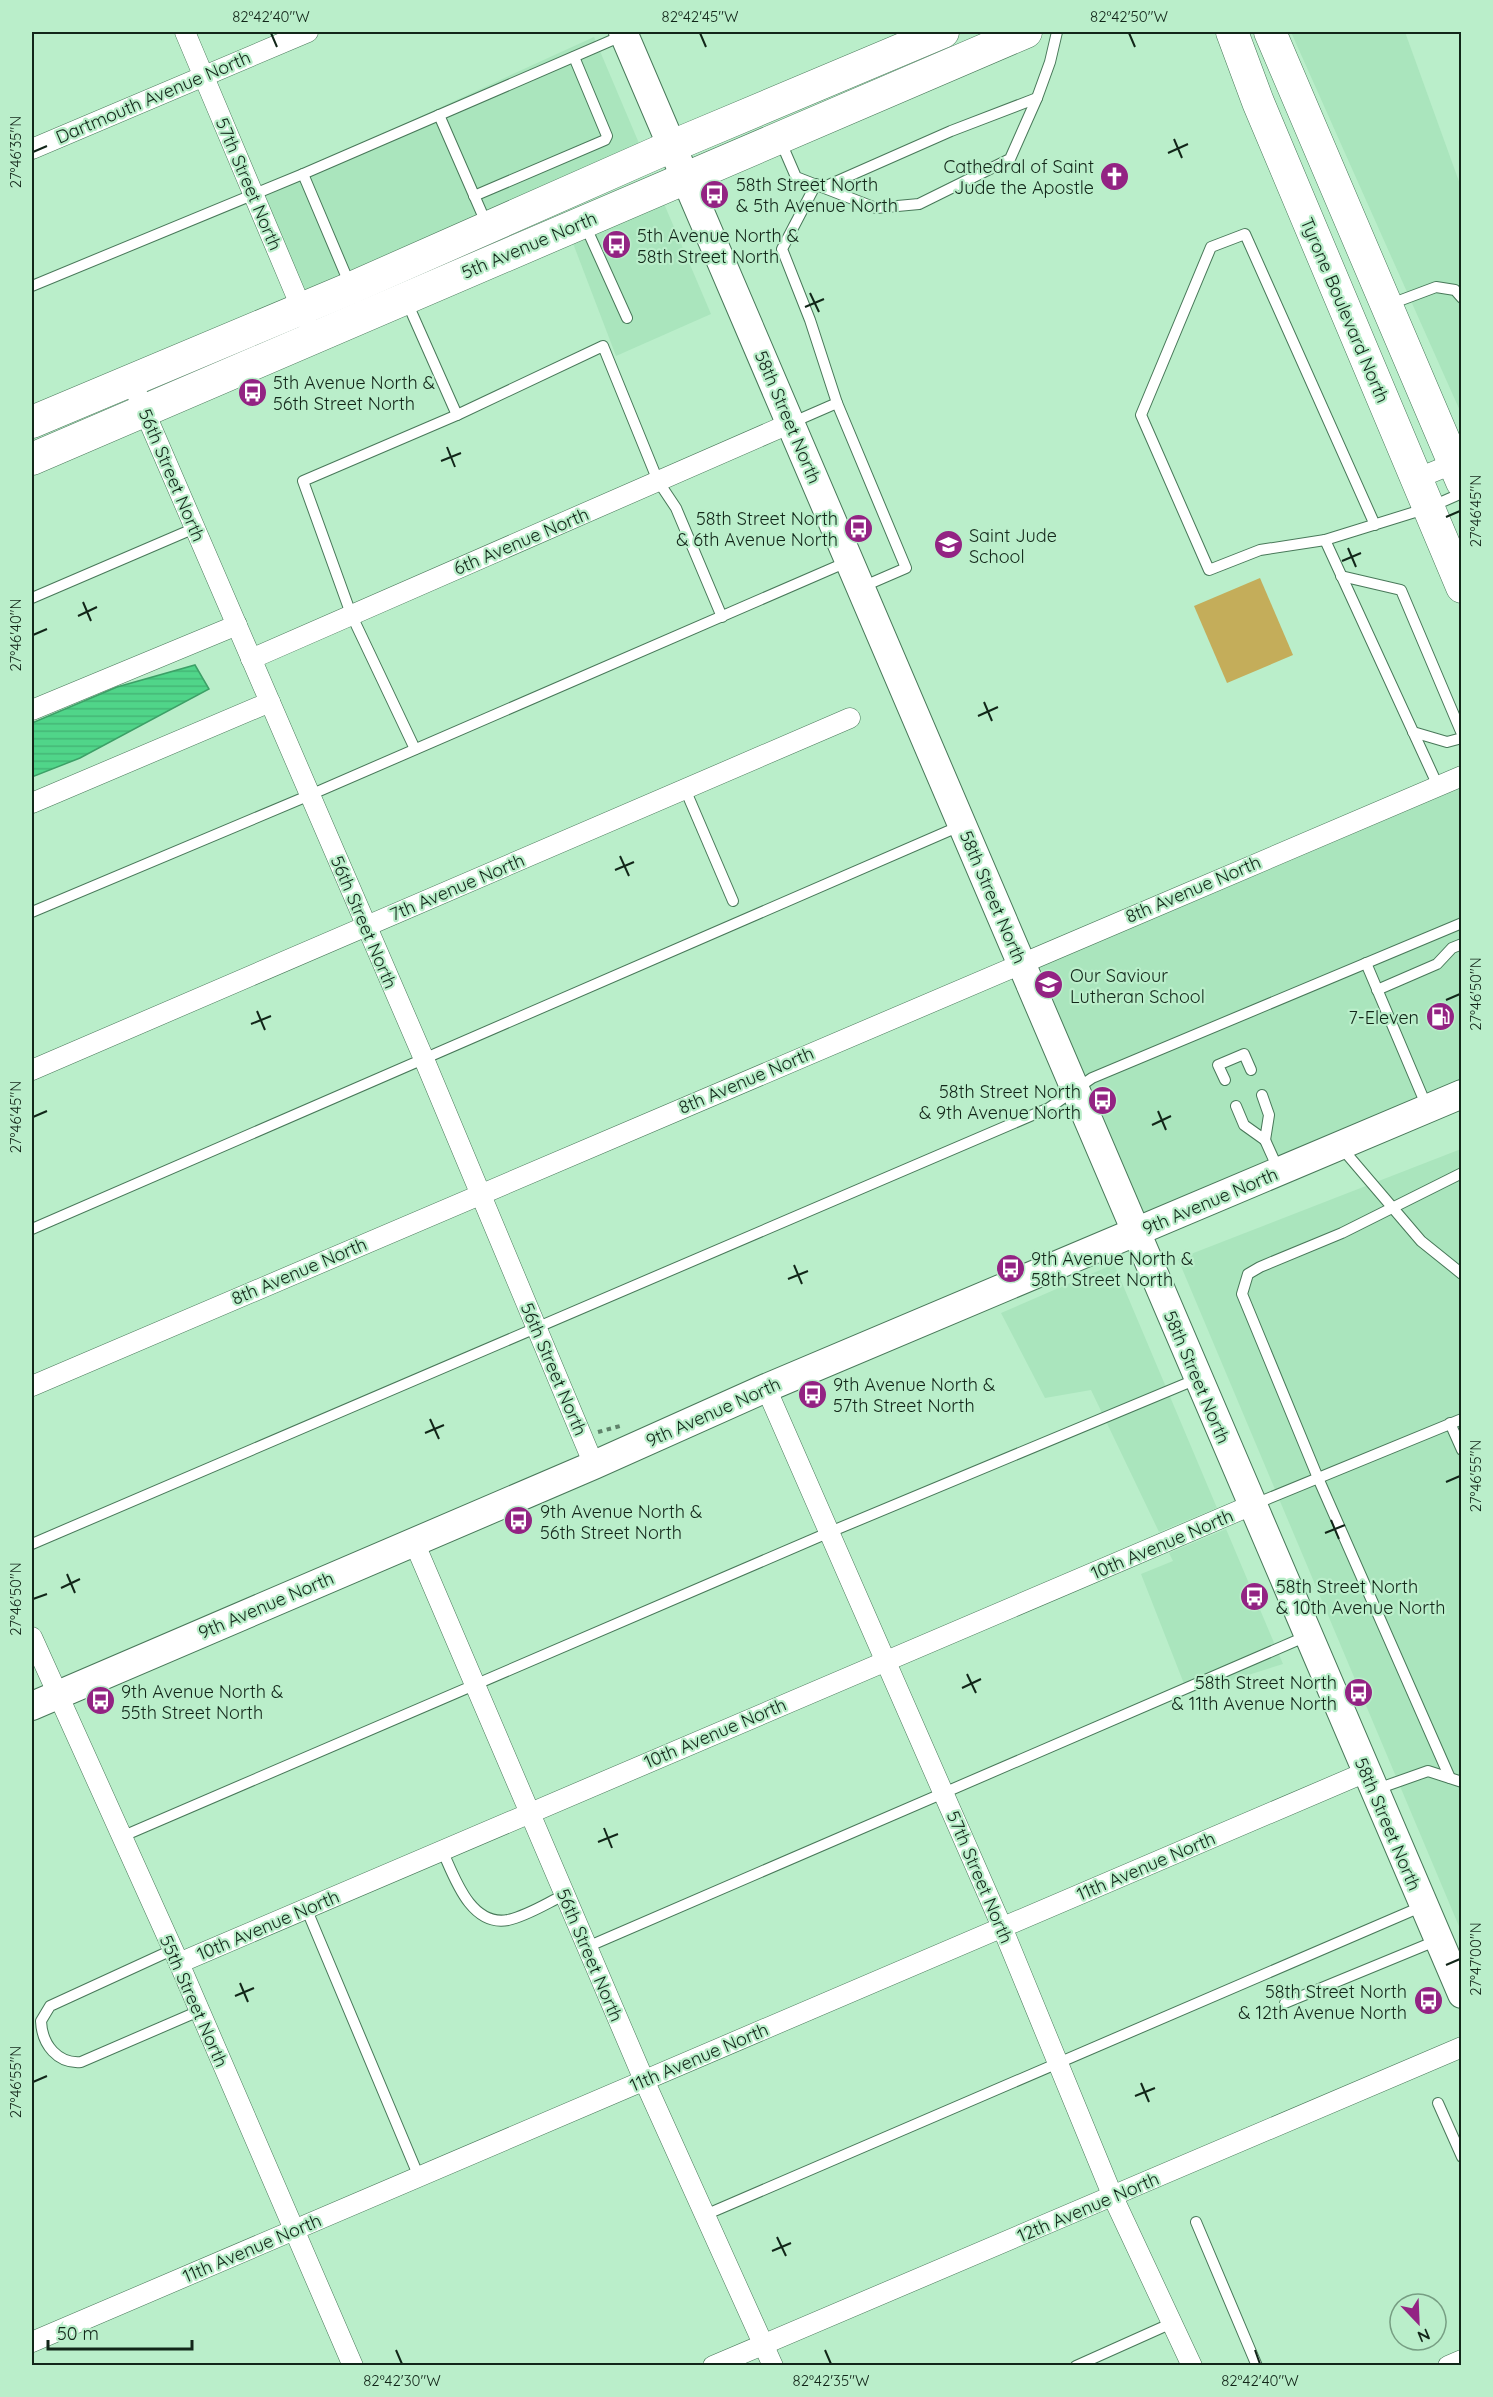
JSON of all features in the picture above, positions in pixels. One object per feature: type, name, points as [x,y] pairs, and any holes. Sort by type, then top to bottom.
[{"type":"main road","name":"5th Avenue North","points":[[32,422],[351,288],[672,147],[943,32]]},
{"type":"main road","name":"5th Avenue North","points":[[32,459],[313,336],[1026,32]]},
{"type":"main road","points":[[1219,32],[1258,102]]},
{"type":"main road","name":"Tyrone Boulevard North","points":[[1232,32],[1258,102],[1461,587]]},
{"type":"main road","points":[[1269,32],[1459,469]]},
{"type":"street","name":"57th Street North","points":[[185,32],[313,336]]},
{"type":"street","name":"Dartmouth Avenue North","points":[[32,149],[308,32]]},
{"type":"street","name":"58th Street North","points":[[624,33],[1461,1994]]},
{"type":"street","name":"56th Street North","points":[[131,380],[424,1059],[594,1465]]},
{"type":"street","name":"6th Avenue North","points":[[251,659],[791,423]]},
{"type":"street","points":[[1416,479],[1459,469]]},
{"type":"street","points":[[32,711],[237,625]]},
{"type":"street","points":[[32,803],[270,702]]},
{"type":"street","name":"7th Avenue North","points":[[32,1070],[850,718]]},
{"type":"street","name":"8th Avenue North","points":[[32,1386],[1461,776]]},
{"type":"street","name":"9th Avenue North","points":[[44,1701],[594,1465],[766,1388],[1461,1094]]},
{"type":"street","name":"57th Street North","points":[[766,1388],[1002,1927],[1113,2197],[1192,2366]]},
{"type":"street","name":"10th Avenue North","points":[[175,1957],[306,1908],[1252,1506]]},
{"type":"street","name":"56th Street North","points":[[414,1542],[644,2080],[773,2366]]},
{"type":"street","name":"55th Street North","points":[[32,1637],[44,1701],[121,1836],[353,2366]]},
{"type":"street","name":"11th Avenue North","points":[[32,2342],[1002,1927],[1370,1781]]},
{"type":"street","name":"12th Avenue North","points":[[713,2366],[1461,2047]]},
{"type":"street","points":[[1448,2366],[1461,2360]]},
{"type":"lane","points":[[779,137],[796,177],[876,208],[919,204],[1010,159],[1037,98],[1050,62],[1057,32]]},
{"type":"lane","points":[[32,286],[303,174],[574,57],[624,33]]},
{"type":"lane","points":[[474,196],[605,140],[607,136],[574,57]]},
{"type":"lane","points":[[861,587],[906,568],[837,403],[810,320],[782,249],[820,185],[1037,98]]},
{"type":"lane","points":[[439,115],[488,227]]},
{"type":"lane","points":[[303,174],[351,288]]},
{"type":"lane","points":[[583,222],[627,318]]},
{"type":"lane","points":[[1375,525],[1245,234],[1211,247],[1141,415],[1209,570],[1260,550],[1324,540],[1375,525],[1428,508],[1461,494]]},
{"type":"lane","points":[[1386,305],[1436,287],[1455,290],[1461,298]]},
{"type":"lane","points":[[405,297],[457,415]]},
{"type":"lane","points":[[415,749],[351,614],[303,481],[457,415],[603,346],[658,481],[676,508],[722,617]]},
{"type":"lane","points":[[791,423],[837,403]]},
{"type":"lane","points":[[32,598],[195,528]]},
{"type":"lane","points":[[1324,540],[1438,786]]},
{"type":"lane","points":[[32,912],[310,795],[850,561]]},
{"type":"lane","points":[[1341,576],[1401,590],[1461,736],[1447,742],[1413,732]]},
{"type":"lane","points":[[685,789],[733,901]]},
{"type":"lane","points":[[32,1229],[963,825]]},
{"type":"lane","points":[[32,1544],[1038,1113],[1092,1078],[1461,923]]},
{"type":"lane","points":[[1377,990],[1437,964],[1452,948],[1461,944]]},
{"type":"lane","points":[[1366,963],[1428,1108]]},
{"type":"lane","points":[[1225,1080],[1218,1065],[1244,1054],[1251,1070]]},
{"type":"lane","points":[[1262,1095],[1269,1115],[1265,1140]]},
{"type":"lane","points":[[1236,1106],[1244,1125],[1265,1140],[1279,1172]]},
{"type":"lane","points":[[1340,1146],[1421,1241],[1461,1274]]},
{"type":"lane","points":[[1450,1778],[1318,1478],[1242,1294],[1248,1274],[1260,1267],[1394,1209],[1461,1176]]},
{"type":"lane","points":[[121,1836],[830,1532],[1198,1378]]},
{"type":"lane","points":[[1252,1506],[1461,1419]]},
{"type":"lane","points":[[1450,1423],[1461,1450]]},
{"type":"lane","points":[[587,1947],[1307,1636]]},
{"type":"lane","points":[[1370,1781],[1428,1771],[1461,1782]]},
{"type":"lane","points":[[442,1850],[468,1904],[487,1917],[507,1920],[564,1895]]},
{"type":"lane","points":[[705,2215],[1424,1906]]},
{"type":"lane","points":[[306,1908],[418,2177]]},
{"type":"lane","points":[[1285,2003],[1438,1940]]},
{"type":"lane","points":[[175,1957],[50,2006],[41,2021],[44,2037],[55,2054],[63,2060],[81,2062],[199,2011]]},
{"type":"lane","points":[[1438,2103],[1461,2157]]},
{"type":"lane","points":[[1196,2222],[1257,2366]]},
{"type":"lane","points":[[1076,2366],[1172,2324]]},
{"type":"shaded area","points":[[1291,32],[1405,32],[1461,187],[1461,413]]},
{"type":"shaded area","points":[[594,37],[641,148],[306,294],[262,189]]},
{"type":"shaded area","points":[[662,199],[711,314],[616,356],[571,238]]},
{"type":"shaded area","points":[[1260,578],[1293,655],[1227,683],[1194,606]]},
{"type":"shaded area","points":[[195,665],[209,689],[80,758],[32,777],[32,723],[117,687]]},
{"type":"shaded area","points":[[1461,788],[1461,1082],[1141,1218],[1040,967]]},
{"type":"shaded area","points":[[1461,1149],[1461,1931],[1178,1259]]},
{"type":"shaded area","points":[[1114,1264],[1217,1508],[1159,1532],[1091,1390],[1045,1398],[1001,1313]]},
{"type":"shaded area","points":[[1226,1529],[1283,1664],[1188,1694],[1141,1574],[1173,1561],[1169,1553]]},
{"type":"place","name":"Cathedral of Saint Jude the Apostle","points":[[1115,176]]},
{"type":"place","name":"58th Street North & 5th Avenue North","points":[[715,194]]},
{"type":"place","name":"5th Avenue North & 58th Street North","points":[[616,245]]},
{"type":"place","name":"5th Avenue North & 56th Street North","points":[[252,392]]},
{"type":"place","name":"58th Street North & 6th Avenue North","points":[[859,528]]},
{"type":"place","name":"Saint Jude School","points":[[948,545]]},
{"type":"place","name":"Our Saviour Lutheran School","points":[[1049,985]]},
{"type":"place","name":"7-Eleven","points":[[1440,1017]]},
{"type":"place","name":"58th Street North & 9th Avenue North","points":[[1102,1101]]},
{"type":"place","name":"9th Avenue North & 58th Street North","points":[[1010,1268]]},
{"type":"place","name":"9th Avenue North & 57th Street North","points":[[812,1394]]},
{"type":"place","name":"9th Avenue North & 56th Street North","points":[[519,1521]]},
{"type":"place","name":"58th Street North & 10th Avenue North","points":[[1255,1596]]},
{"type":"place","name":"58th Street North & 11th Avenue North","points":[[1358,1692]]},
{"type":"place","name":"9th Avenue North & 55th Street North","points":[[100,1701]]},
{"type":"place","name":"58th Street North & 12th Avenue North","points":[[1428,2001]]}]
